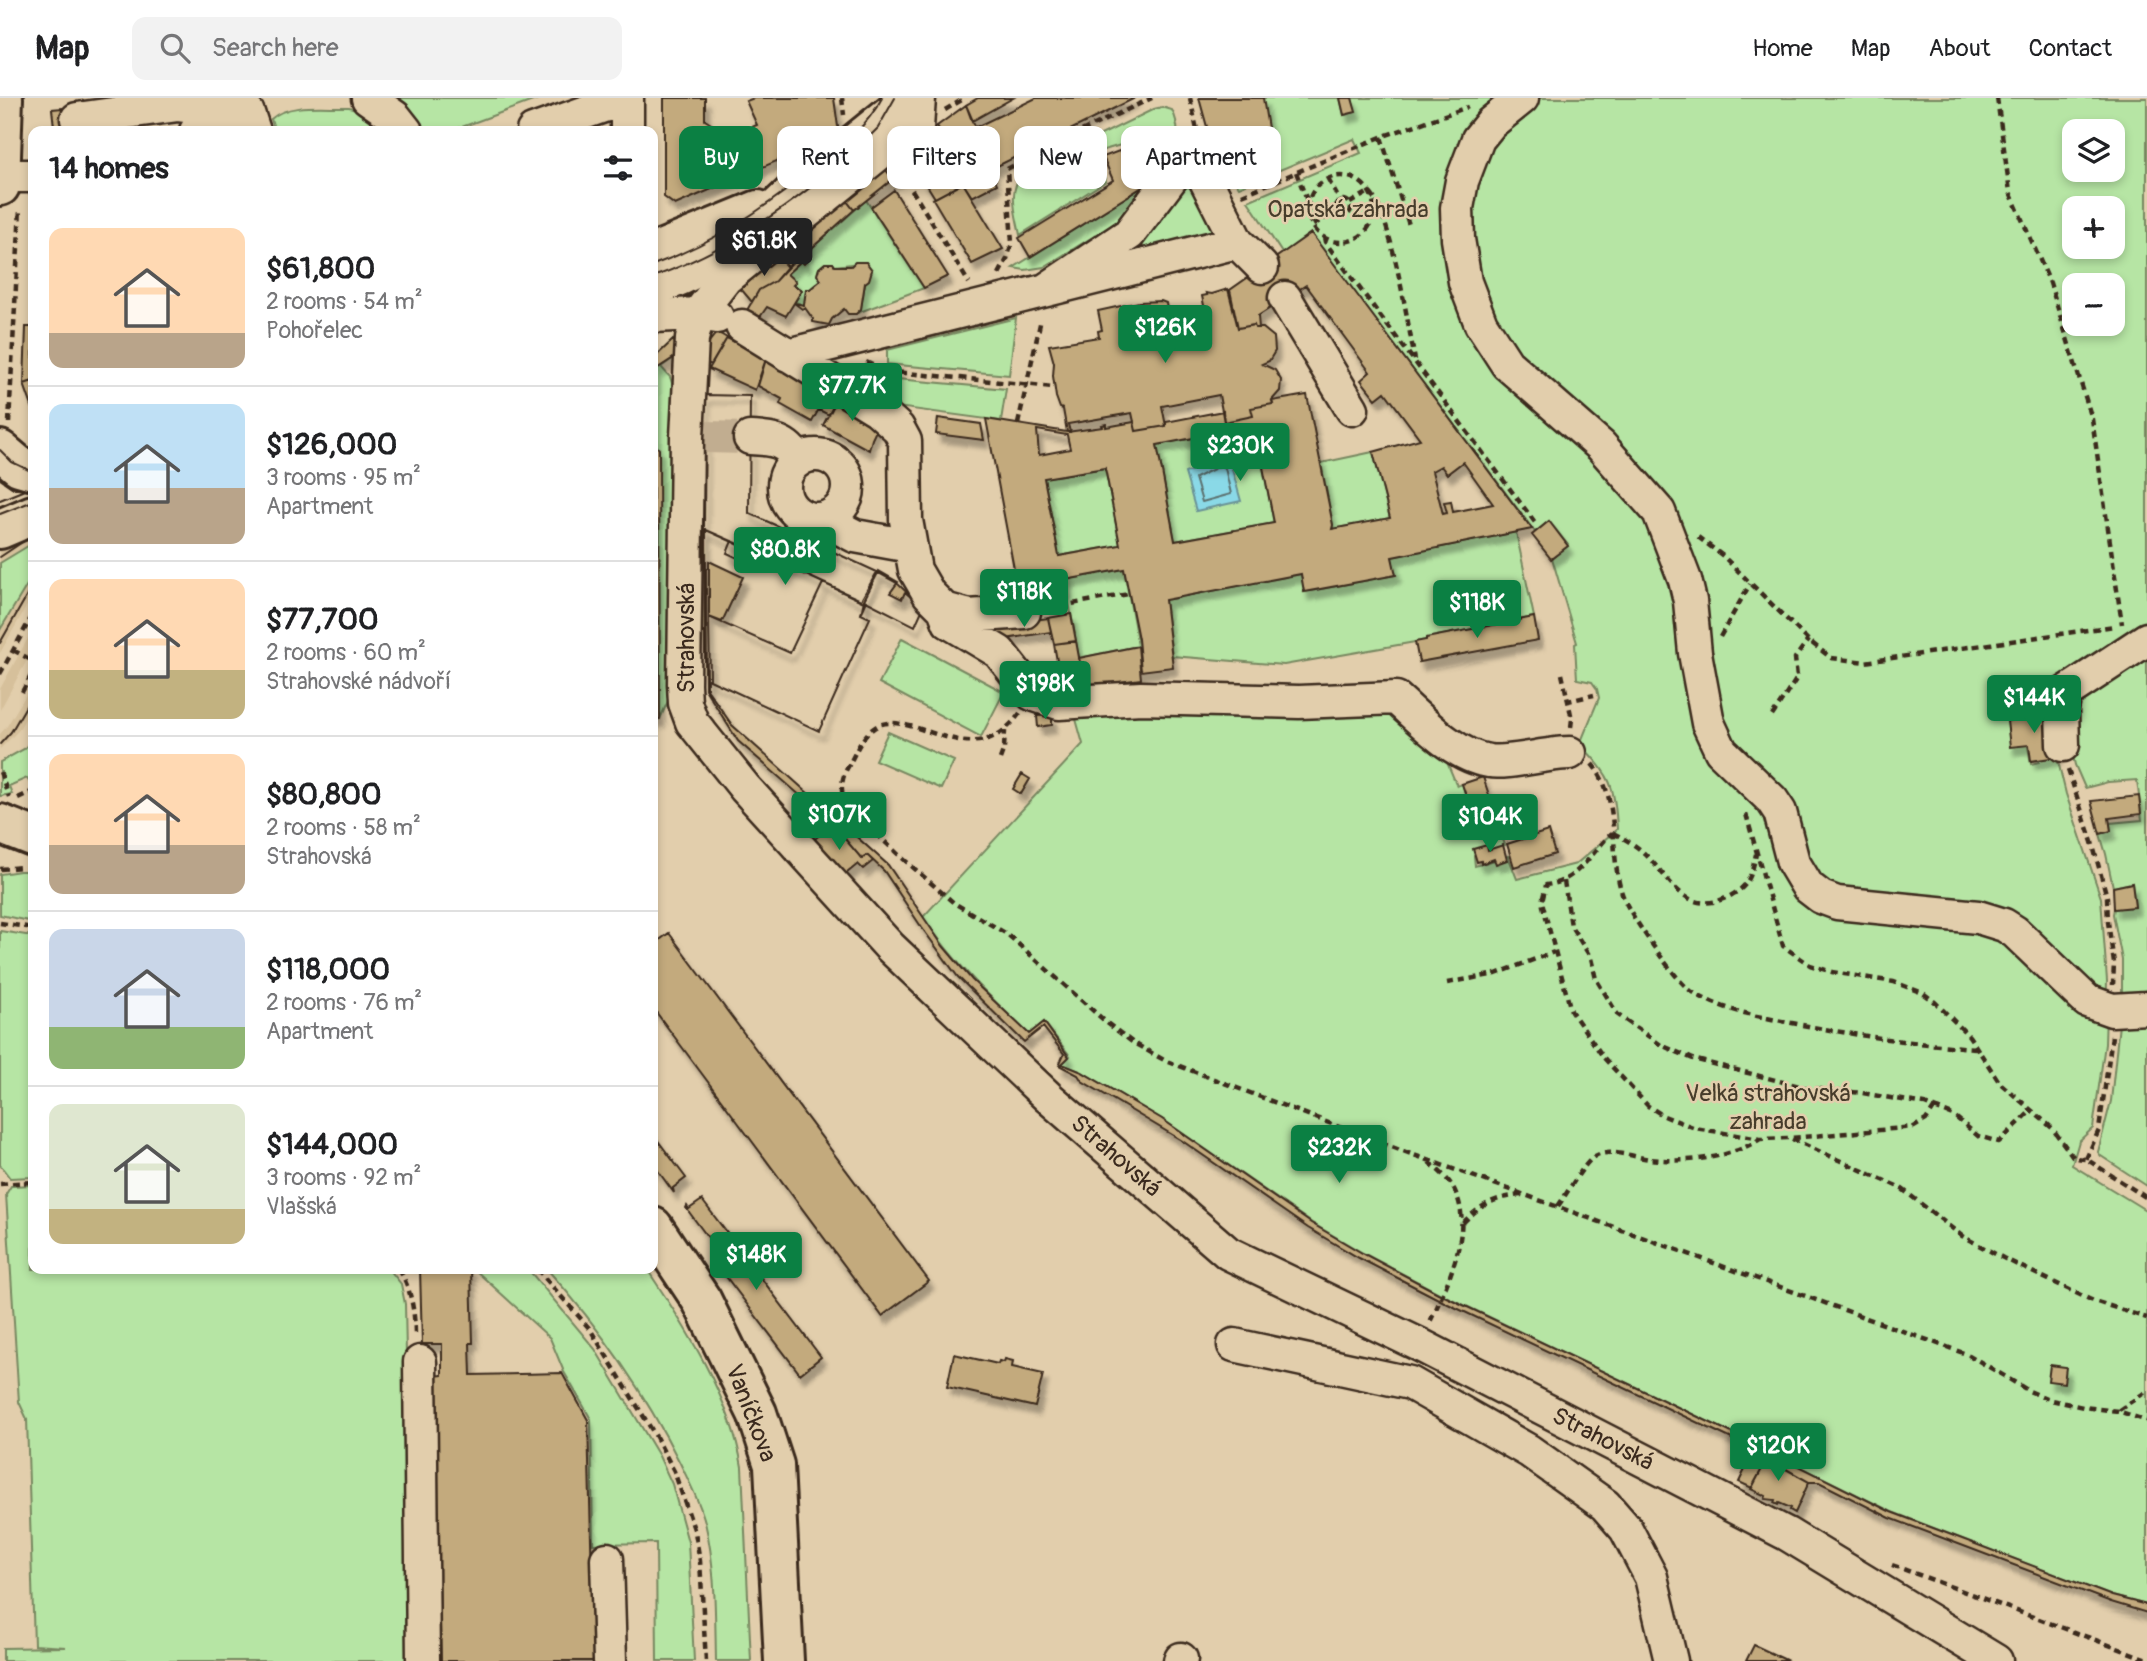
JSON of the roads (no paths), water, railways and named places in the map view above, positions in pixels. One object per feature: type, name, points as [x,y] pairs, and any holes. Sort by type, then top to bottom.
[{"type":"main road","points":[[3,98],[14,179]]},
{"type":"main road","points":[[866,126],[877,98]]},
{"type":"main road","points":[[857,126],[894,112],[914,108]]},
{"type":"main road","points":[[658,285],[717,259],[736,247],[798,189]]},
{"type":"main road","points":[[658,251],[729,223],[795,192]]},
{"type":"main road","points":[[4,440],[19,466],[28,469]]},
{"type":"main road","points":[[0,488],[28,478]]},
{"type":"main road","points":[[0,529],[28,517]]},
{"type":"main road","points":[[0,824],[28,835]]},
{"type":"main road","name":"Vaníčkova","points":[[658,1235],[702,1301],[757,1413],[774,1465],[784,1661]]},
{"type":"street","points":[[368,98],[395,117],[402,126]]},
{"type":"street","points":[[547,126],[627,98],[627,126]]},
{"type":"street","points":[[1522,98],[1490,123],[1478,139],[1462,181],[1457,208],[1458,239],[1465,282],[1481,324],[1507,363],[1601,446],[1659,512],[1690,601],[1708,723],[1721,751],[1772,800],[1780,812],[1793,862],[1808,887],[1821,897],[1837,903],[1978,917],[2004,925],[2015,932],[2087,1002],[2112,1010],[2147,1008]]},
{"type":"street","points":[[77,118],[178,105],[253,114]]},
{"type":"street","points":[[698,314],[726,278],[886,148],[914,108]]},
{"type":"street","points":[[212,126],[253,114]]},
{"type":"street","points":[[1047,289],[1129,233],[1175,173],[1197,163],[1237,242],[1262,267]]},
{"type":"street","points":[[788,355],[1237,242]]},
{"type":"street","points":[[1285,298],[1352,409]]},
{"type":"street","points":[[658,316],[698,314],[740,325],[878,410],[898,428],[905,441],[906,520],[915,570],[929,594],[944,609],[949,622],[999,652],[1032,694],[1059,703],[1140,698],[1299,702],[1396,698],[1436,734],[1464,752],[1489,761],[1570,753]]},
{"type":"street","name":"Strahovská","points":[[698,314],[691,339],[696,437],[685,702],[692,722],[737,778],[890,947],[1048,1097],[1228,1253],[1420,1345],[1787,1534],[1996,1661]]},
{"type":"street","points":[[750,438],[775,439],[786,444],[798,461]]},
{"type":"street","points":[[815,455],[832,459],[839,464],[848,479],[849,488],[844,505],[838,512],[822,519],[813,520],[797,513],[786,499],[784,491],[787,474],[798,461],[815,455]]},
{"type":"street","points":[[822,519],[855,536],[910,546]]},
{"type":"street","points":[[944,609],[970,616],[1024,612]]},
{"type":"street","points":[[2063,745],[2062,710],[2065,693],[2135,629]]},
{"type":"street","points":[[1234,1345],[1410,1383],[1529,1451],[1605,1505],[1626,1529],[1651,1577],[1671,1661]]},
{"type":"street","points":[[420,1362],[424,1661]]},
{"type":"street","points":[[607,1559],[610,1661]]},
{"type":"water","points":[[1228,455],[1241,501],[1196,511],[1185,473]]},
{"type":"tunnel","points":[[705,437],[750,438]]},
{"type":"tram line","points":[[658,263],[718,235],[777,197],[852,136],[876,109],[882,98]]},
{"type":"tram line","points":[[658,275],[740,236],[794,200],[878,128],[895,98]]},
{"type":"tram line","points":[[0,450],[12,462],[28,470]]},
{"type":"tram line","points":[[0,479],[13,488],[28,491]]},
{"type":"tram line","points":[[0,500],[27,489]]},
{"type":"tram line","points":[[0,514],[28,503]]},
{"type":"tram line","points":[[0,557],[28,538]]},
{"type":"tram line","points":[[0,643],[28,594]]},
{"type":"tram line","points":[[0,744],[11,732],[28,703]]},
{"type":"park label","name":"Opatská zahrada","points":[[1348,209]]},
{"type":"park label","name":"Velká strahovská zahrada","points":[[1768,1107]]}]
